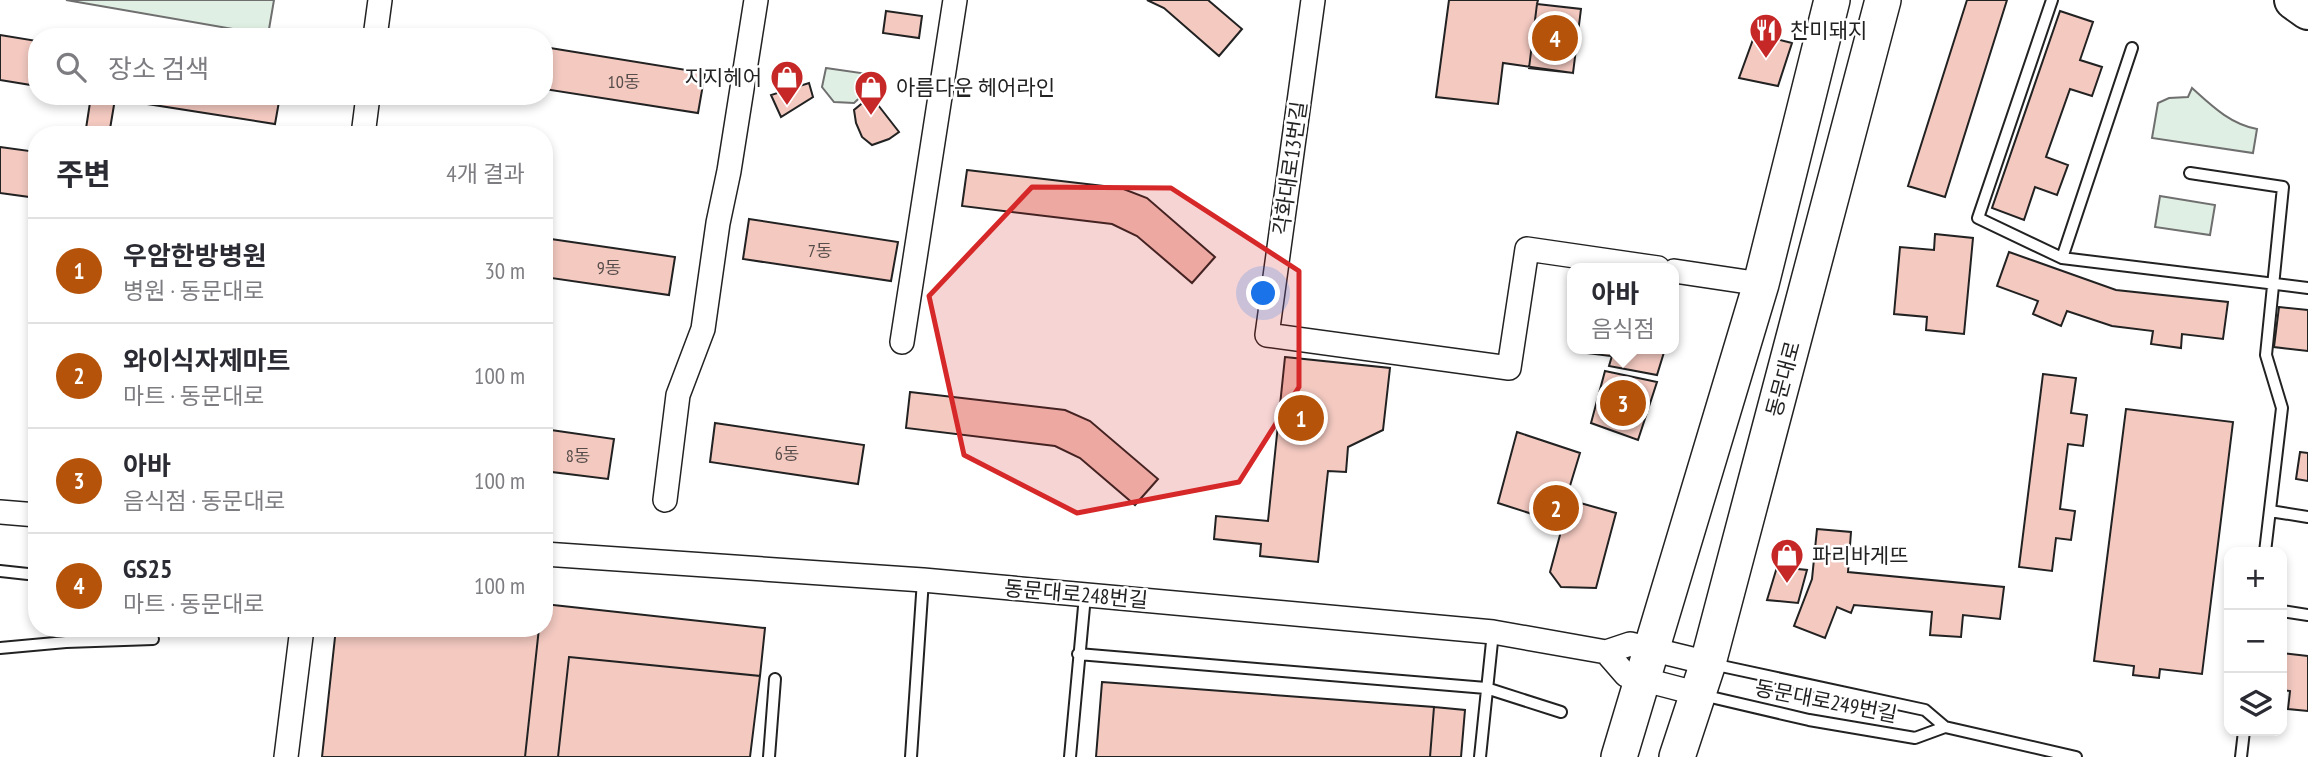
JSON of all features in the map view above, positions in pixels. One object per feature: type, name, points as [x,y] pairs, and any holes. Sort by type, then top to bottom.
[{"type":"highway","points":[[2294,0],[2308,10]]},
{"type":"main road","points":[[1619,757],[1761,284],[1832,0]]},
{"type":"main road","name":"동문대로","points":[[1677,757],[1704,679],[1884,0]]},
{"type":"street","points":[[376,28],[380,0]]},
{"type":"street","points":[[665,500],[677,395],[703,329],[718,223],[757,0]]},
{"type":"street","points":[[902,342],[955,0]]},
{"type":"street","name":"각화대로13번길","points":[[1313,0],[1267,335],[1509,368],[1527,248],[1625,263]]},
{"type":"street","points":[[364,126],[367,105]]},
{"type":"street","points":[[1679,272],[1761,284]]},
{"type":"street","points":[[0,512],[28,514]]},
{"type":"street","name":"동문대로248번길","points":[[553,555],[923,580],[1493,632],[1606,652],[1630,644],[1648,664],[1704,679]]},
{"type":"street","points":[[286,757],[301,637]]},
{"type":"street","name":"동문대로248번길","points":[[1606,652],[1626,675],[1648,664],[1704,679]]},
{"type":"lane","points":[[2052,0],[1978,218],[2062,258],[2308,288]]},
{"type":"lane","points":[[2062,258],[2132,48]]},
{"type":"lane","points":[[2190,173],[2283,187],[2266,355],[2282,408],[2266,547]]},
{"type":"lane","points":[[2270,511],[2308,517]]},
{"type":"lane","points":[[0,570],[28,574]]},
{"type":"lane","points":[[911,757],[923,580]]},
{"type":"lane","points":[[1070,757],[1085,596]]},
{"type":"lane","points":[[2287,612],[2308,615]]},
{"type":"lane","points":[[1480,757],[1493,632]]},
{"type":"lane","points":[[66,637],[66,642]]},
{"type":"lane","points":[[0,648],[66,642],[153,639]]},
{"type":"lane","points":[[1078,654],[1486,688],[1562,712]]},
{"type":"lane","points":[[769,757],[775,679]]},
{"type":"lane","name":"동문대로249번길","points":[[1704,679],[1809,720],[1915,738],[1945,727]]},
{"type":"lane","name":"동문대로249번길","points":[[1704,679],[1925,710],[1945,727],[2076,757]]},
{"type":"lane","points":[[2241,757],[2243,736]]},
{"type":"highlighted area","points":[[1032,187],[1171,188],[1299,271],[1299,387],[1239,482],[1077,513],[964,455],[929,296]]},
{"type":"green space","points":[[66,0],[274,0],[269,28],[228,28]]},
{"type":"green space","points":[[826,68],[868,74],[867,91],[854,103],[834,102],[822,87]]},
{"type":"green space","points":[[2192,88],[2230,119],[2257,129],[2253,153],[2152,138],[2158,103],[2169,98],[2188,97]]},
{"type":"green space","points":[[2160,196],[2215,205],[2210,235],[2155,227]]},
{"type":"building","points":[[1147,0],[1208,0],[1242,29],[1219,56],[1164,8]]},
{"type":"building","points":[[1449,0],[1538,0],[1537,4],[1581,9],[1573,73],[1503,63],[1498,104],[1436,97]]},
{"type":"building","points":[[1967,0],[2007,0],[1945,197],[1908,186]]},
{"type":"building","points":[[1537,4],[1581,9],[1573,73],[1529,68]]},
{"type":"building","points":[[886,11],[922,16],[919,38],[883,33]]},
{"type":"building","points":[[2060,11],[2093,22],[2080,60],[2102,67],[2092,96],[2070,89],[2046,157],[2068,165],[2057,195],[2035,187],[2024,220],[1992,208]]},
{"type":"building","name":"찬미돼지","points":[[1755,34],[1792,43],[1778,86],[1739,78]]},
{"type":"building","points":[[0,35],[28,40],[28,85],[0,80]]},
{"type":"building","points":[[553,48],[705,73],[698,113],[553,90]]},
{"type":"building","name":"지지헤어","points":[[809,83],[813,97],[781,117],[771,95]]},
{"type":"building","name":"아름다운 헤어라인","points":[[871,96],[899,132],[872,145],[862,137],[854,110]]},
{"type":"building","points":[[90,105],[114,105],[110,126],[86,126]]},
{"type":"building","points":[[153,105],[278,105],[275,124]]},
{"type":"building","points":[[0,147],[28,151],[28,197],[0,193]]},
{"type":"building","points":[[967,170],[1121,188],[1147,198],[1215,257],[1192,283],[1137,236],[1112,224],[962,206]]},
{"type":"building","points":[[749,219],[898,242],[891,281],[743,259]]},
{"type":"building","points":[[1935,234],[1973,238],[1964,334],[1926,330],[1927,317],[1894,314],[1900,247],[1934,250]]},
{"type":"building","points":[[553,239],[675,257],[669,295],[553,278]]},
{"type":"building","points":[[2009,252],[2116,290],[2228,302],[2223,339],[2182,334],[2181,348],[2151,344],[2153,331],[2112,326],[2067,311],[2061,326],[2033,314],[2038,301],[1997,286]]},
{"type":"building","points":[[2279,307],[2308,310],[2308,351],[2274,347]]},
{"type":"building","points":[[1613,354],[1663,354],[1657,375],[1609,366]]},
{"type":"building","points":[[1285,357],[1390,368],[1383,430],[1348,447],[1346,472],[1328,471],[1318,562],[1260,556],[1261,544],[1214,539],[1216,516],[1268,521]]},
{"type":"building","points":[[1605,371],[1657,382],[1638,440],[1591,423]]},
{"type":"building","points":[[2043,374],[2076,378],[2071,413],[2087,415],[2083,446],[2068,444],[2060,509],[2075,511],[2071,540],[2056,538],[2052,571],[2019,567]]},
{"type":"building","points":[[910,392],[1065,410],[1090,421],[1158,479],[1135,505],[1080,458],[1055,446],[906,428]]},
{"type":"building","points":[[2126,409],[2233,422],[2202,674],[2160,669],[2159,678],[2133,675],[2134,666],[2094,661]]},
{"type":"building","points":[[715,423],[864,445],[858,484],[710,462]]},
{"type":"building","points":[[553,430],[614,439],[608,479],[553,472]]},
{"type":"building","points":[[1517,432],[1580,453],[1566,499],[1616,513],[1596,588],[1561,587],[1550,572],[1563,524],[1498,503]]},
{"type":"building","points":[[2300,452],[2308,453],[2308,481],[2296,479]]},
{"type":"building","points":[[1817,529],[1851,532],[1848,572],[2004,587],[2000,619],[1963,615],[1961,637],[1930,635],[1932,612],[1854,605],[1851,613],[1837,607],[1825,638],[1794,626],[1812,579]]},
{"type":"building","name":"파리바게뜨","points":[[1777,567],[1807,570],[1798,603],[1767,600]]},
{"type":"building","points":[[553,605],[765,628],[760,676],[569,657],[558,757],[525,757],[538,637],[553,637]]},
{"type":"building","points":[[335,637],[538,637],[525,757],[322,757]]},
{"type":"building","points":[[2287,654],[2308,656],[2308,711],[2288,709],[2290,691],[2287,691]]},
{"type":"building","points":[[569,657],[760,676],[750,757],[558,757]]},
{"type":"building","points":[[1102,682],[1434,707],[1430,757],[1096,757]]},
{"type":"building","points":[[1434,707],[1465,710],[1461,757],[1430,757]]},
{"type":"place","name":"GS25","points":[[1555,38]]},
{"type":"place","name":"찬미돼지","points":[[1766,60]]},
{"type":"place","name":"지지헤어","points":[[787,107]]},
{"type":"place","name":"아름다운 헤어라인","points":[[871,117]]},
{"type":"place","name":"아바","points":[[1623,403]]},
{"type":"place","name":"우암한방병원","points":[[1301,418]]},
{"type":"place","name":"와이식자제마트","points":[[1556,508]]},
{"type":"place","name":"파리바게뜨","points":[[1787,585]]}]
